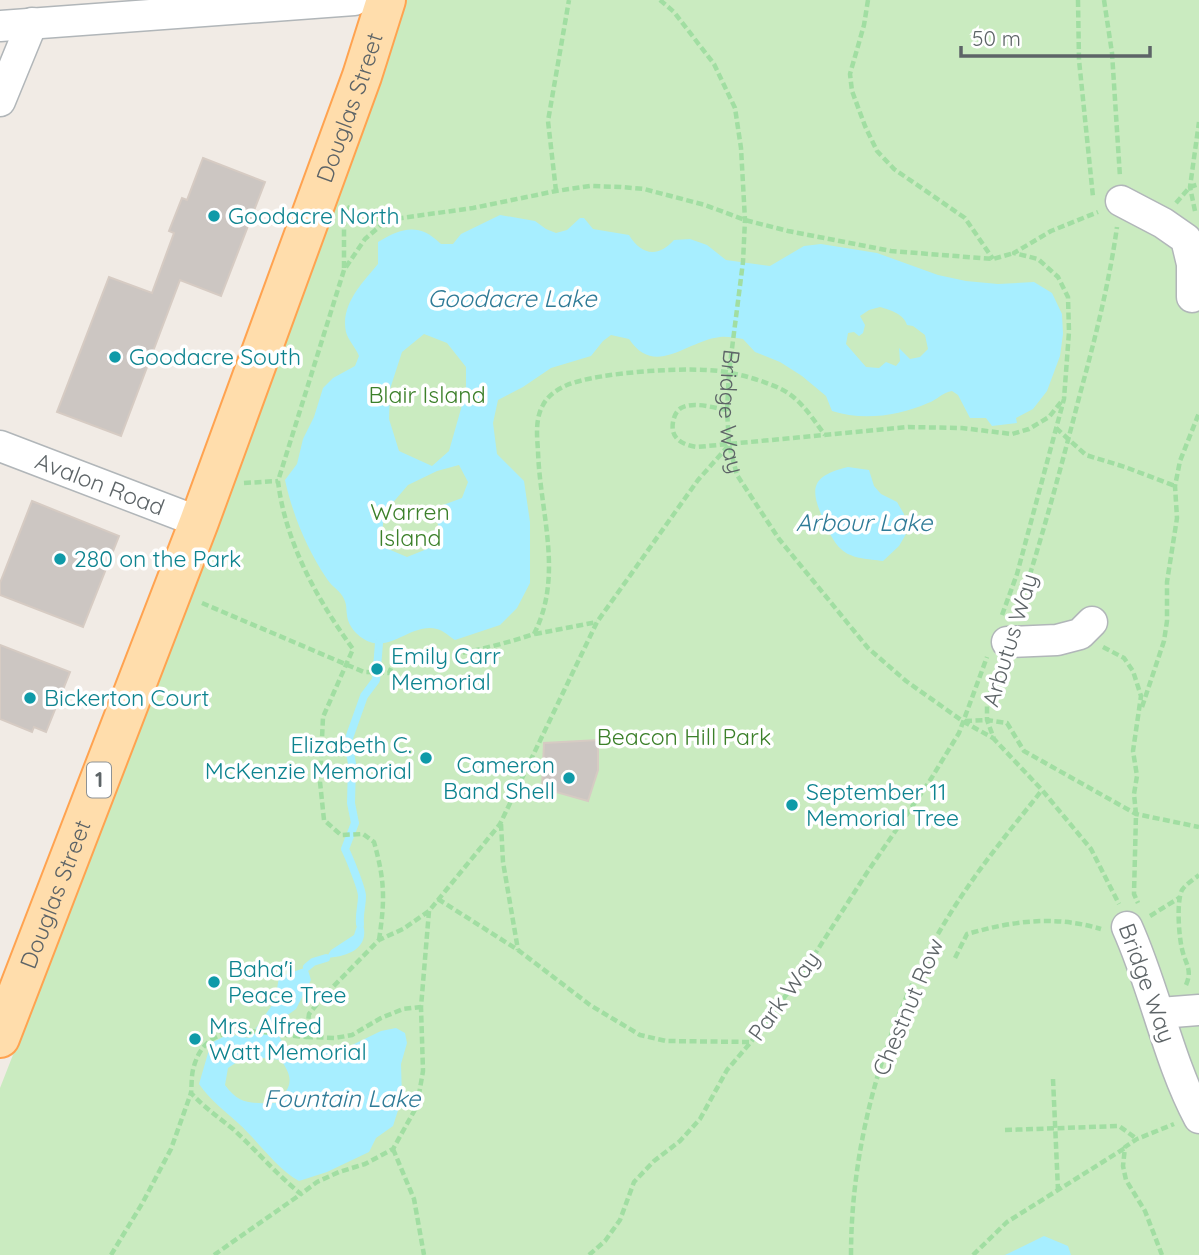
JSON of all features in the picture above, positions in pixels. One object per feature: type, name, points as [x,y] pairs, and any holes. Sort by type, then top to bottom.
[{"type":"main road","name":"Douglas Street","points":[[0,1038],[199,522],[362,76],[386,0]]},
{"type":"street","points":[[0,26],[354,0]]},
{"type":"street","points":[[0,101],[32,23]]},
{"type":"street","points":[[1107,204],[1163,223],[1186,239],[1192,264],[1192,297]]},
{"type":"street","name":"Avalon Road","points":[[0,446],[199,522]]},
{"type":"street","points":[[999,638],[1057,640],[1086,628]]},
{"type":"street","name":"Bridge Way","points":[[1129,922],[1198,1116]]},
{"type":"street","points":[[1160,1013],[1199,1010]]},
{"type":"path","points":[[556,191],[548,121],[569,0]]},
{"type":"path","name":"Bridge Way","points":[[660,0],[674,12],[714,64],[734,108],[741,148],[745,220],[743,262],[727,410],[729,445],[737,475],[779,539],[869,648],[897,673],[964,722],[994,739]]},
{"type":"path","points":[[868,0],[850,74],[852,91],[877,151],[894,169],[965,218],[993,259]]},
{"type":"path","points":[[344,271],[344,205],[365,217],[387,220],[473,208],[590,186],[645,189],[788,231],[891,251],[993,259],[1014,253],[1051,231],[1107,204],[1079,61],[1078,0]]},
{"type":"path","points":[[1190,187],[1199,122]]},
{"type":"path","points":[[379,940],[384,881],[374,842],[363,834],[341,835],[324,820],[320,782],[323,716],[354,649],[333,622],[308,575],[281,502],[278,481],[344,271],[365,239],[387,220]]},
{"type":"path","points":[[999,638],[1064,399],[1069,332],[1068,297],[1058,277],[1038,259],[1014,253]]},
{"type":"path","points":[[534,634],[543,617],[550,583],[537,423],[542,405],[552,393],[569,384],[599,378],[682,370],[729,372],[783,390],[803,405],[825,435]]},
{"type":"path","points":[[727,410],[693,405],[681,408],[674,416],[672,428],[675,437],[684,445],[697,447],[908,427],[962,428],[1012,434],[1030,429],[1049,417],[1064,399]]},
{"type":"path","points":[[1129,922],[1134,894],[1134,794],[1137,776],[1134,737],[1164,641],[1167,582],[1177,518],[1175,485],[1180,461],[1199,413]]},
{"type":"path","points":[[1056,428],[1086,455],[1175,485]]},
{"type":"path","name":"Arbutus Way","points":[[1069,439],[1032,569],[999,638],[987,705],[987,720],[994,739],[1042,790],[1091,849]]},
{"type":"path","points":[[306,1037],[309,1014],[379,940],[403,929],[429,911],[500,824],[597,622],[698,481],[729,445]]},
{"type":"path","points":[[172,590],[364,672],[389,673],[394,662],[440,659],[481,651],[534,634],[597,622]]},
{"type":"path","points":[[1086,628],[1124,658],[1133,671],[1141,695],[1140,714]]},
{"type":"path","name":"Park Way","points":[[589,1255],[620,1220],[634,1182],[654,1161],[680,1141],[700,1119],[727,1070],[804,971],[929,782],[964,722],[999,638]]},
{"type":"path","points":[[964,722],[987,720],[1007,723],[1024,751],[1136,814],[1199,827]]},
{"type":"path","name":"Chestnut Row","points":[[851,1255],[851,1213],[861,1140],[877,1076],[899,1018],[927,953],[967,887],[1042,790]]},
{"type":"path","points":[[500,824],[503,862],[518,950]]},
{"type":"path","name":"Bridge Way","points":[[1091,849],[1129,922]]},
{"type":"path","points":[[955,958],[967,934],[1016,922],[1129,922],[1179,898],[1184,887],[1199,875]]},
{"type":"path","points":[[438,899],[518,950],[590,1005],[640,1035],[666,1041],[751,1042]]},
{"type":"path","points":[[214,1255],[317,1182],[365,1164],[393,1149],[417,1106],[423,1071],[421,1007],[429,911]]},
{"type":"path","points":[[111,1255],[171,1149],[191,1093],[194,1066],[202,1048],[213,1037],[227,1031],[246,1031],[282,1036],[335,1038],[352,1035],[403,1009],[421,1007]]},
{"type":"path","points":[[1053,1079],[1058,1190]]},
{"type":"path","points":[[191,1093],[301,1194]]},
{"type":"path","points":[[973,1255],[1007,1222],[1137,1139],[1198,1116]]},
{"type":"path","points":[[1005,1130],[1119,1126],[1137,1139]]},
{"type":"path","points":[[1125,1147],[1123,1166],[1126,1180],[1145,1211],[1162,1255]]},
{"type":"path","points":[[393,1149],[414,1199],[424,1255]]},
{"type":"green space","name":"Beacon Hill Park","points":[[401,0],[1199,0],[1199,1255],[0,1255],[0,1088]]},
{"type":"water","name":"Goodacre Lake","points":[[500,215],[535,221],[556,233],[567,230],[580,218],[584,218],[593,229],[629,235],[639,247],[650,252],[662,250],[674,240],[690,239],[707,245],[726,260],[770,266],[804,246],[821,244],[877,253],[938,275],[966,281],[998,284],[1034,282],[1052,293],[1062,314],[1060,356],[1047,391],[1033,409],[1016,418],[1017,423],[992,426],[986,418],[970,418],[958,395],[952,391],[931,402],[893,414],[856,416],[832,411],[826,396],[802,376],[780,362],[755,352],[743,339],[720,337],[660,357],[649,356],[629,339],[611,335],[591,356],[551,368],[498,400],[493,423],[497,454],[524,481],[530,522],[530,583],[517,608],[500,625],[455,640],[439,630],[428,628],[387,642],[370,642],[352,628],[343,596],[329,582],[313,556],[297,519],[285,480],[297,464],[303,439],[314,417],[323,388],[333,378],[355,366],[359,356],[346,332],[346,313],[354,295],[378,264],[378,242],[394,233],[417,230],[425,232],[441,244],[453,244],[461,234]],"holes":[[[880,307],[900,315],[907,325],[925,335],[928,349],[920,357],[910,359],[899,348],[900,361],[896,366],[886,362],[879,368],[866,367],[846,344],[848,333],[854,332],[859,336],[863,333],[865,325],[860,316]],[[424,334],[447,343],[466,367],[466,391],[449,451],[432,466],[399,451],[389,419],[390,389],[402,352]],[[459,465],[468,482],[462,498],[435,508],[439,531],[432,547],[407,557],[381,546],[384,513],[408,485],[437,471]]]},
{"type":"water","name":"Arbour Lake","points":[[848,467],[869,470],[874,486],[881,494],[897,502],[904,514],[906,534],[899,546],[883,561],[855,557],[841,549],[831,536],[819,510],[815,492],[820,479]]},
{"type":"water","points":[[358,923],[363,924],[364,933],[360,945],[342,956],[326,958],[331,950],[354,935]]},
{"type":"water","name":"Fountain Lake","points":[[307,967],[311,980],[296,1009],[278,1022],[277,1032],[288,1053],[305,1047],[327,1049],[350,1046],[381,1031],[396,1028],[405,1033],[407,1043],[401,1064],[402,1098],[393,1126],[376,1138],[369,1152],[327,1172],[299,1181],[275,1162],[199,1084],[211,1043],[229,1034],[249,1038],[275,1001],[279,977]],"holes":[[[240,1060],[281,1060],[290,1082],[277,1103],[242,1100],[225,1085],[228,1068]]]},
{"type":"water","points":[[1044,1236],[1068,1246],[1071,1255],[1005,1255]]},
{"type":"building","points":[[203,158],[265,182],[221,296],[180,280],[121,436],[57,412],[109,277],[152,293],[174,233],[169,231],[182,198],[187,200]]},
{"type":"building","name":"280 on the Park","points":[[32,501],[119,536],[83,627],[0,595],[0,583]]},
{"type":"building","name":"Bickerton Court","points":[[0,645],[70,672],[46,732],[34,727],[32,732],[0,719]]},
{"type":"building","name":"Cameron Band Shell","points":[[598,740],[598,770],[588,801],[542,788],[544,743]]},
{"type":"waterway","points":[[360,924],[361,892],[345,849],[355,823],[351,803],[352,764],[348,741],[364,696],[376,680],[379,643]]},
{"type":"waterway","points":[[307,967],[326,958]]},
{"type":"place","name":"Goodacre North","points":[[214,216]]},
{"type":"place","name":"Goodacre South","points":[[115,357]]},
{"type":"place","name":"280 on the Park","points":[[60,559]]},
{"type":"place","name":"Emily Carr Memorial","points":[[377,669]]},
{"type":"place","name":"Bickerton Court","points":[[30,698]]},
{"type":"place","name":"Elizabeth C. McKenzie Memorial","points":[[426,758]]},
{"type":"place","name":"Cameron Band Shell","points":[[569,778]]},
{"type":"place","name":"September 11 Memorial Tree","points":[[792,805]]},
{"type":"place","name":"Baha'i Peace Tree","points":[[214,982]]},
{"type":"place","name":"Mrs. Alfred Watt Memorial","points":[[195,1039]]},
{"type":"park label","name":"Blair Island","points":[[427,395]]},
{"type":"park label","name":"Warren Island","points":[[410,525]]}]
